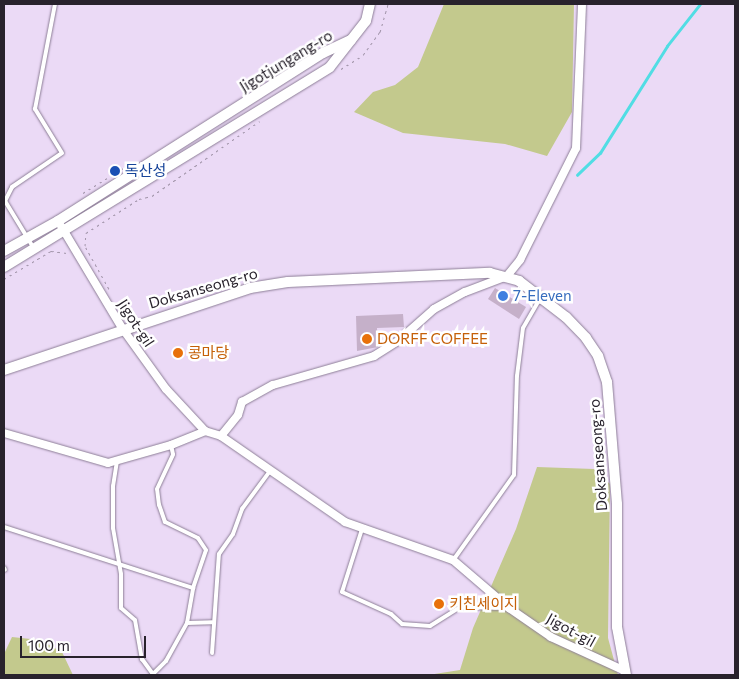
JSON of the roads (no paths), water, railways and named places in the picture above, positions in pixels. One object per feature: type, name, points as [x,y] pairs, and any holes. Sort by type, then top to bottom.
[{"type":"street","points":[[354,38],[366,21],[370,4]]},
{"type":"street","points":[[221,436],[238,415],[242,402],[272,385],[374,356],[398,341],[434,309],[465,292],[507,276],[520,260],[576,148],[582,4]]},
{"type":"street","name":"Jigotjungang-ro","points":[[4,251],[58,221],[323,53],[354,38]]},
{"type":"street","name":"Jigotjungang-ro","points":[[4,268],[330,67],[354,38]]},
{"type":"street","name":"Jigot-gil","points":[[58,221],[122,328],[166,390],[204,431],[221,436],[345,522],[453,560],[509,608],[552,637],[625,673]]},
{"type":"street","name":"Doksanseong-ro","points":[[4,370],[122,328],[250,288],[288,282],[490,273],[507,276],[541,296],[586,338],[598,356],[607,382],[617,504],[617,627],[625,673]]},
{"type":"street","points":[[4,433],[95,462],[117,461],[124,456],[171,445],[204,431]]},
{"type":"lane","points":[[34,249],[5,201],[12,187],[62,153],[35,109],[55,4]]},
{"type":"lane","points":[[453,560],[514,475],[517,376],[523,328],[541,296]]},
{"type":"lane","points":[[117,461],[113,486],[117,562],[121,574],[121,608],[135,620],[142,659],[152,674],[166,661],[188,624],[193,588],[206,550],[198,538],[165,522],[159,504],[157,489],[173,454],[171,445]]},
{"type":"lane","points":[[212,653],[212,622],[219,554],[233,534],[242,509],[270,470]]},
{"type":"lane","points":[[4,527],[193,588]]},
{"type":"lane","points":[[362,529],[342,592],[391,614],[402,624],[430,626],[460,607],[509,608]]},
{"type":"lane","points":[[188,624],[212,622]]},
{"type":"waterway","points":[[577,175],[600,153],[667,46],[700,4]]},
{"type":"place","name":"독산성","points":[[115,171]]},
{"type":"place","name":"7-Eleven","points":[[503,296]]},
{"type":"place","name":"DORFF COFFEE","points":[[367,339]]},
{"type":"place","name":"콩마당","points":[[178,353]]},
{"type":"place","name":"키친세이지","points":[[439,604]]}]
